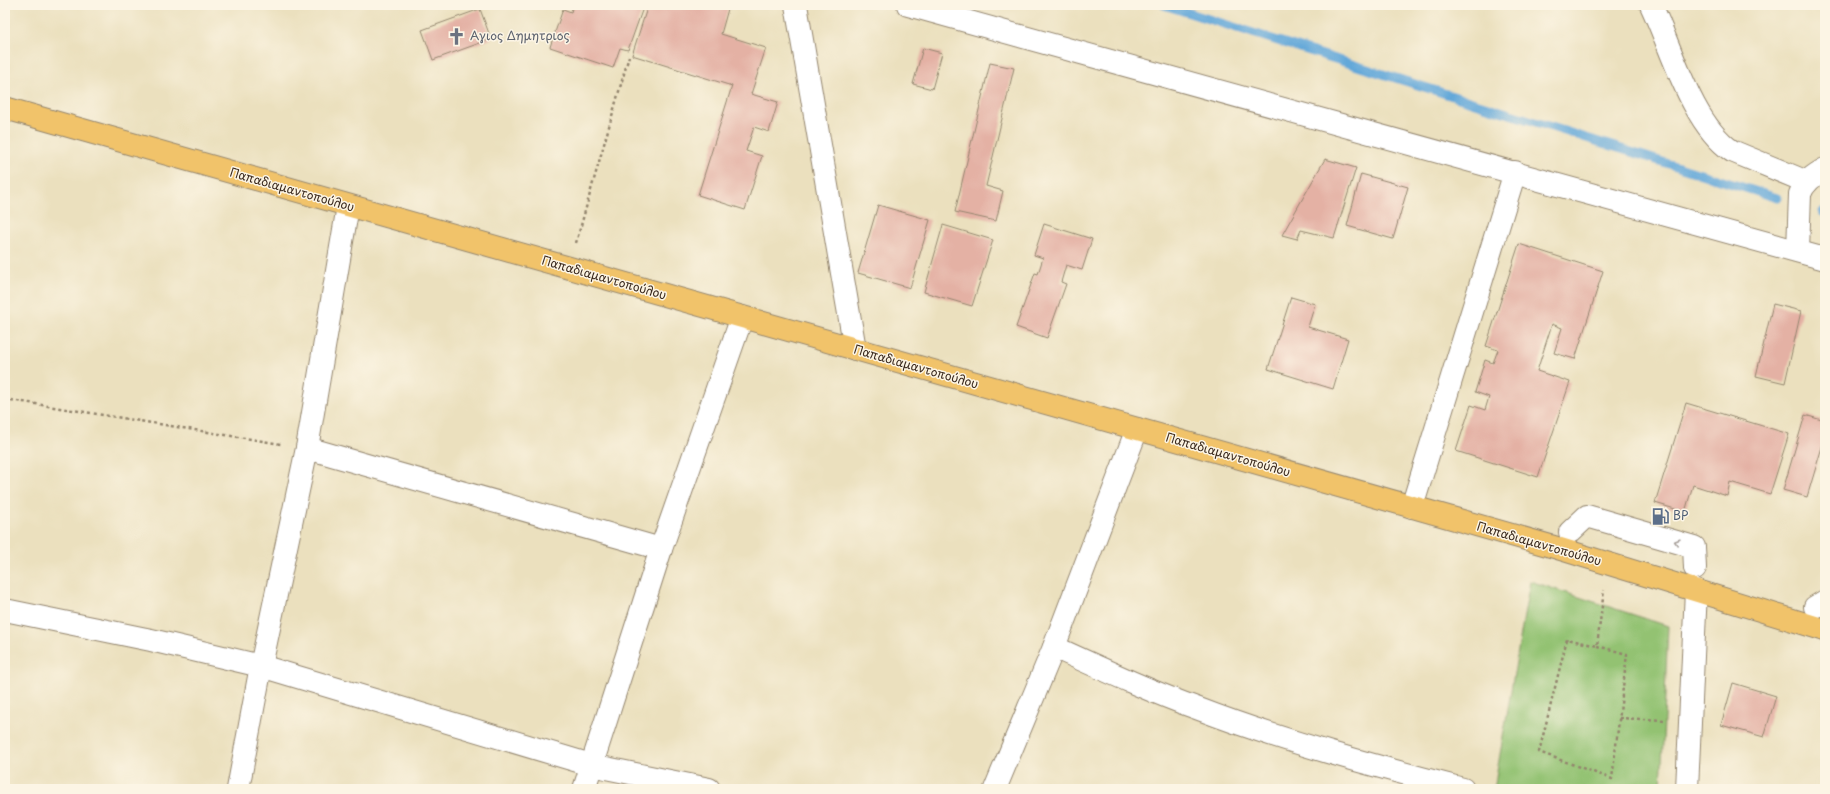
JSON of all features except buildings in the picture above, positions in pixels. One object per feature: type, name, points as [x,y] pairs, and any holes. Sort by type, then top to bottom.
[{"type":"main road","name":"Παπαδιαμαντοπούλου","points":[[5,108],[1412,507],[1696,590],[1825,630]]},
{"type":"street","points":[[796,5],[855,349]]},
{"type":"street","points":[[908,5],[1239,98],[1798,250],[1825,259]]},
{"type":"street","points":[[1651,5],[1697,109],[1712,134],[1732,151],[1807,182]]},
{"type":"street","points":[[1798,250],[1800,194],[1807,182],[1825,169]]},
{"type":"street","points":[[1412,507],[1515,172]]},
{"type":"street","points":[[238,789],[261,666],[307,448],[348,206]]},
{"type":"street","points":[[584,789],[661,549],[742,317]]},
{"type":"street","points":[[994,789],[1054,647],[1137,429]]},
{"type":"street","points":[[307,448],[661,549]]},
{"type":"street","points":[[1570,532],[1587,516],[1694,547],[1695,568]]},
{"type":"street","points":[[1687,789],[1696,590]]},
{"type":"street","points":[[5,610],[151,640],[261,666],[591,765],[709,789]]},
{"type":"street","points":[[1054,647],[1126,680],[1200,710],[1383,768],[1463,789]]},
{"type":"path","points":[[569,268],[629,56]]},
{"type":"path","points":[[5,399],[307,448]]},
{"type":"path","points":[[1597,646],[1608,564]]},
{"type":"path","points":[[1567,639],[1597,646],[1627,654],[1612,779],[1539,752],[1567,639]]},
{"type":"path","points":[[1619,718],[1690,721]]},
{"type":"green space","points":[[1530,581],[1668,626],[1661,789],[1494,789]]},
{"type":"waterway","points":[[1164,5],[1777,198]]},
{"type":"place","name":"Αγιος Δημητριος","points":[[457,36]]},
{"type":"place","name":"BP","points":[[1660,516]]}]
